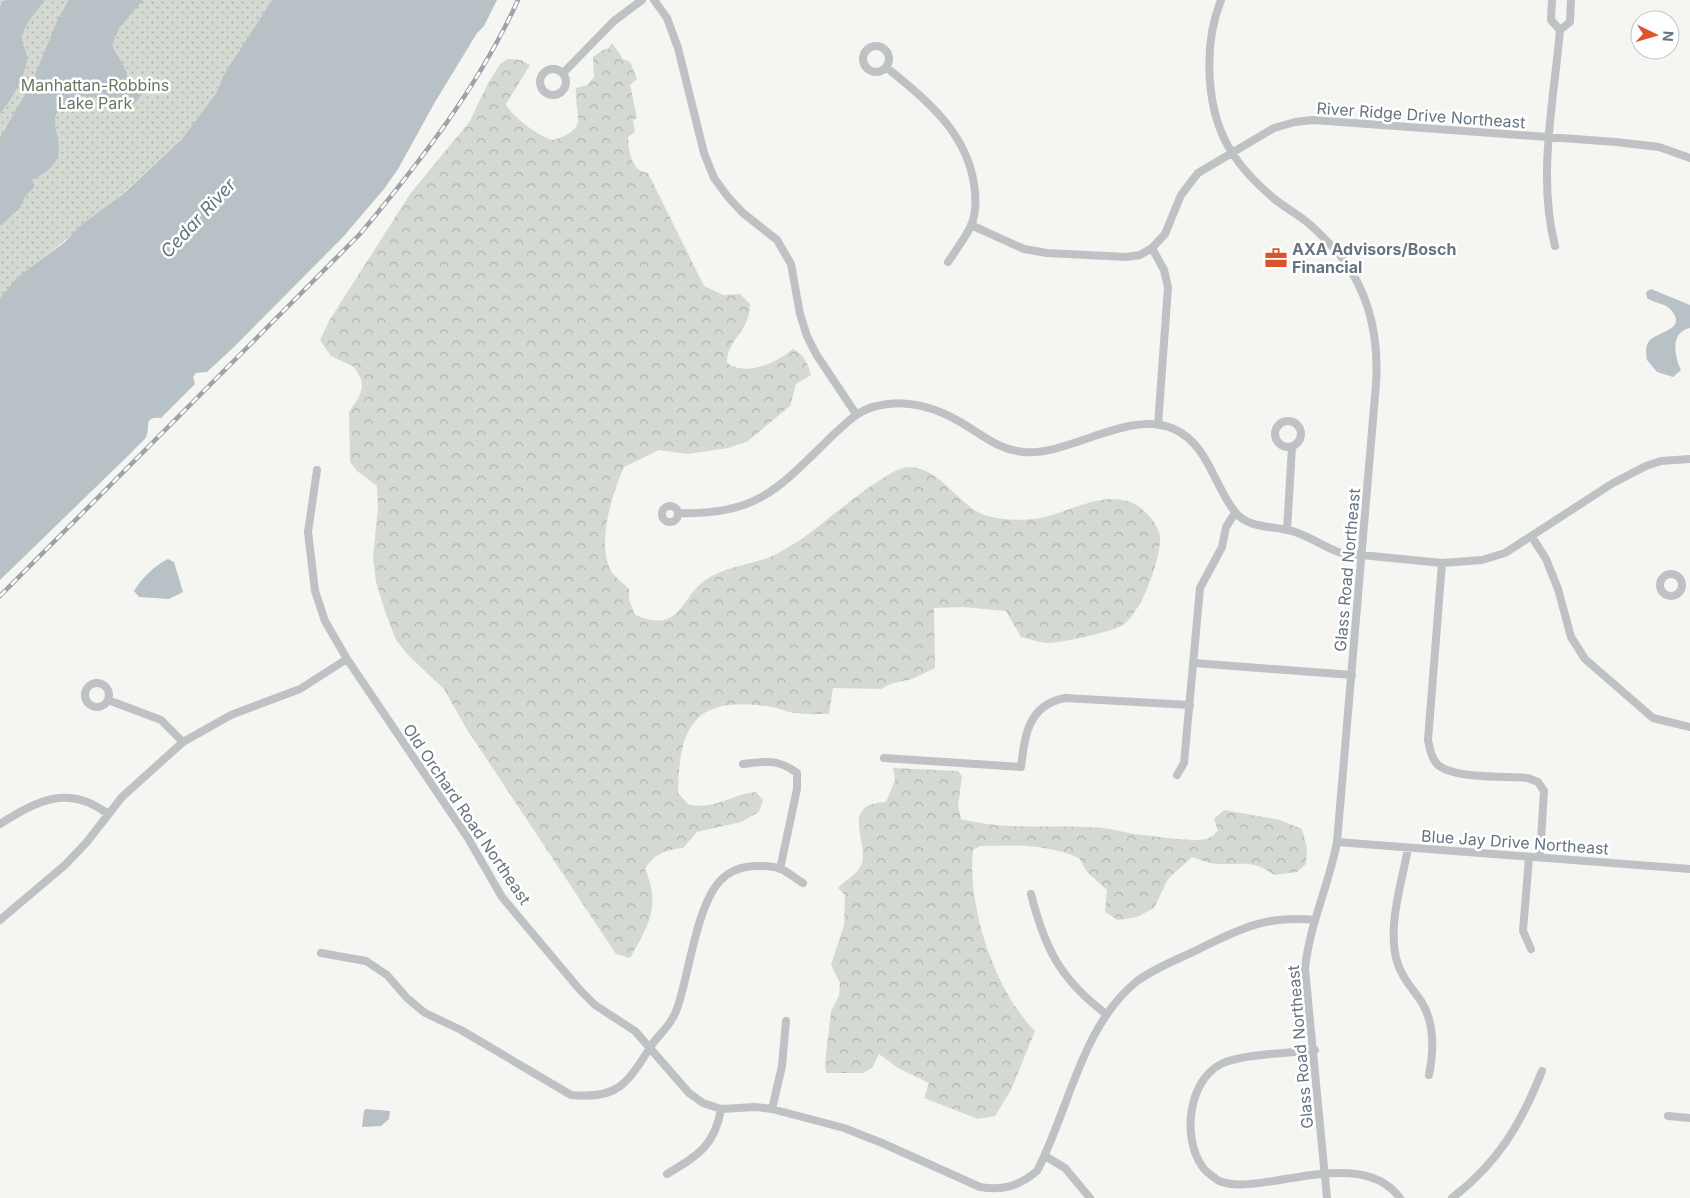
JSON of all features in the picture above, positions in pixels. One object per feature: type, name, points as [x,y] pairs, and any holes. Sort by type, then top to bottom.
[{"type":"street","points":[[563,73],[614,21],[642,0]]},
{"type":"street","points":[[654,0],[667,18],[678,48],[704,154],[714,178],[728,198],[743,213],[777,240],[791,264],[800,314],[807,336],[816,354],[856,414]]},
{"type":"street","name":"Glass Road Northeast","points":[[1220,0],[1210,36],[1209,62],[1216,112],[1232,153],[1259,186],[1273,199],[1308,222],[1338,254],[1361,289],[1371,317],[1377,363],[1337,842],[1332,868],[1315,920],[1305,969],[1315,1050],[1327,1198]]},
{"type":"street","points":[[1552,0],[1551,20],[1560,30]]},
{"type":"street","points":[[1556,246],[1549,220],[1547,202],[1550,138],[1560,30],[1570,22],[1571,0]]},
{"type":"street","points":[[886,67],[939,112],[960,140],[972,168],[976,197],[972,225],[948,262]]},
{"type":"street","name":"River Ridge Drive Northeast","points":[[972,225],[1024,249],[1047,253],[1126,258],[1140,255],[1152,248],[1165,234],[1181,195],[1198,173],[1274,128],[1295,122],[1313,120],[1659,147],[1690,158]]},
{"type":"street","points":[[1152,248],[1164,270],[1168,287],[1158,425]]},
{"type":"street","points":[[678,513],[720,512],[762,498],[780,487],[856,414],[877,406],[896,404],[918,405],[938,410],[1003,448],[1024,452],[1047,451],[1104,432],[1130,427],[1158,425],[1174,429],[1188,438],[1201,453],[1235,513],[1253,524],[1287,530],[1307,536],[1326,548],[1341,553],[1442,563],[1460,563],[1498,555],[1532,537],[1613,484],[1646,466],[1661,461],[1690,459]]},
{"type":"street","points":[[1287,530],[1292,447]]},
{"type":"street","name":"Old Orchard Road Northeast","points":[[318,470],[308,532],[310,562],[315,591],[326,621],[348,659],[444,800],[502,897],[580,990],[595,1005],[635,1030],[689,1093],[703,1103],[721,1109],[755,1107],[772,1109],[844,1128],[882,1143],[980,1188],[995,1190],[1024,1182],[1037,1171],[1045,1156],[1096,1030],[1106,1014],[1138,981],[1241,928],[1265,921],[1292,918],[1315,920]]},
{"type":"street","points":[[1177,775],[1184,763],[1200,588],[1222,548],[1226,527],[1235,513]]},
{"type":"street","points":[[1532,537],[1546,559],[1558,589],[1571,637],[1585,659],[1653,718],[1668,724],[1690,727]]},
{"type":"street","points":[[1442,563],[1428,740],[1431,756],[1439,766],[1454,773],[1528,778],[1538,782],[1544,791],[1540,857]]},
{"type":"street","points":[[0,920],[65,865],[86,843],[122,797],[183,742],[231,715],[300,689],[348,659]]},
{"type":"street","points":[[1194,663],[1352,675]]},
{"type":"street","points":[[884,758],[1021,768],[1025,735],[1043,706],[1051,701],[1065,698],[1190,705]]},
{"type":"street","points":[[108,700],[161,720],[183,742]]},
{"type":"street","points":[[743,764],[764,762],[785,764],[797,773],[797,790],[780,869]]},
{"type":"street","points":[[0,824],[49,800],[66,797],[80,798],[94,803],[108,814]]},
{"type":"street","name":"Blue Jay Drive Northeast","points":[[1337,842],[1690,869]]},
{"type":"street","points":[[1408,848],[1393,938],[1396,958],[1404,978],[1422,1003],[1431,1026],[1434,1052],[1429,1075]]},
{"type":"street","points":[[1528,857],[1523,931],[1531,948]]},
{"type":"street","points":[[322,953],[366,961],[387,975],[407,998],[425,1013],[461,1030],[570,1095],[589,1096],[607,1093],[626,1083],[650,1047],[669,1027],[678,1007],[708,898],[720,880],[735,870],[750,866],[780,869],[803,883]]},
{"type":"street","points":[[1031,894],[1038,924],[1064,975],[1081,995],[1106,1014]]},
{"type":"street","points":[[772,1109],[782,1066],[786,1021]]},
{"type":"street","points":[[1315,1050],[1241,1059],[1220,1064],[1203,1081],[1196,1092],[1193,1105],[1192,1144],[1202,1168],[1221,1182],[1242,1187],[1325,1177],[1351,1175],[1370,1177],[1384,1184],[1400,1198]]},
{"type":"street","points":[[1452,1198],[1476,1180],[1498,1155],[1528,1105],[1542,1071]]},
{"type":"street","points":[[667,1174],[701,1153],[711,1141],[719,1126],[721,1109]]},
{"type":"street","points":[[1668,1116],[1690,1118]]},
{"type":"street","points":[[1045,1156],[1065,1168],[1090,1198]]},
{"type":"green space","name":"Manhattan-Robbins Lake Park","points":[[0,0],[272,0],[224,74],[217,92],[182,139],[123,193],[14,282],[0,299]]},
{"type":"green space","points":[[612,43],[623,59],[630,62],[637,79],[630,85],[637,118],[633,120],[635,132],[628,137],[630,154],[634,165],[648,173],[704,286],[723,295],[740,294],[750,304],[746,322],[731,347],[727,363],[743,369],[752,368],[770,363],[793,349],[805,360],[811,375],[796,384],[790,406],[748,441],[728,448],[688,454],[659,450],[624,467],[611,504],[605,545],[606,558],[611,572],[629,589],[629,600],[635,615],[651,620],[663,620],[672,617],[692,593],[710,577],[731,568],[768,558],[797,542],[869,487],[884,477],[908,467],[930,473],[967,505],[987,516],[1020,520],[1034,519],[1102,500],[1126,501],[1146,512],[1156,525],[1160,539],[1157,560],[1148,587],[1136,611],[1121,626],[1097,634],[1055,643],[1046,643],[1021,637],[1006,611],[963,607],[934,608],[935,668],[912,679],[890,684],[881,689],[833,688],[829,714],[800,714],[772,707],[746,704],[726,705],[710,710],[697,719],[688,731],[683,748],[679,768],[678,793],[689,805],[699,806],[756,792],[763,800],[759,812],[741,822],[697,832],[683,848],[656,856],[648,864],[645,869],[652,894],[651,915],[643,935],[630,958],[616,954],[466,728],[444,689],[408,655],[396,640],[376,582],[373,558],[378,506],[377,486],[357,471],[350,462],[349,412],[359,397],[362,387],[361,379],[354,367],[331,356],[320,340],[329,321],[410,194],[470,121],[488,83],[501,63],[508,59],[521,60],[530,65],[506,104],[513,114],[526,125],[553,140],[565,136],[576,126],[578,114],[576,88],[587,85],[594,77],[593,57],[608,49]]},
{"type":"green space","points":[[893,768],[958,771],[962,776],[958,806],[961,819],[978,823],[1013,826],[1103,828],[1133,834],[1198,840],[1209,838],[1218,831],[1214,819],[1224,810],[1280,820],[1302,829],[1307,848],[1306,864],[1297,872],[1274,875],[1266,869],[1251,864],[1211,863],[1192,857],[1168,879],[1154,908],[1137,917],[1118,920],[1105,912],[1107,890],[1087,872],[1079,858],[1055,850],[1030,846],[980,846],[973,850],[972,873],[975,897],[979,922],[987,947],[996,971],[1008,994],[1035,1031],[1011,1090],[995,1116],[978,1119],[924,1098],[929,1083],[898,1068],[879,1054],[872,1068],[863,1073],[826,1073],[825,1064],[831,1011],[839,996],[840,983],[831,965],[844,925],[845,895],[838,888],[855,873],[862,863],[860,816],[864,809],[872,804],[886,802],[895,780]]},
{"type":"water","points":[[5,0],[45,0],[26,26],[22,36],[27,58],[24,71],[13,95],[0,113],[0,6]]},
{"type":"water","points":[[69,0],[143,0],[120,27],[112,44],[127,76],[133,81],[146,81],[150,85],[134,104],[84,96],[75,97],[67,101],[59,109],[55,117],[59,153],[55,162],[47,171],[32,180],[35,186],[25,197],[20,208],[0,226],[0,138],[33,80],[58,19]]},
{"type":"water","name":"Cedar River","points":[[272,0],[497,0],[484,26],[477,33],[435,102],[398,169],[384,189],[343,237],[207,372],[196,373],[193,377],[195,384],[161,418],[149,420],[144,440],[0,580],[0,298],[18,277],[65,242],[79,227],[124,193],[182,139],[217,92],[224,74]]},
{"type":"water","points":[[1651,289],[1690,305],[1690,328],[1683,330],[1676,340],[1675,346],[1681,370],[1673,377],[1657,372],[1647,360],[1646,348],[1649,341],[1671,329],[1676,321],[1675,315],[1669,308],[1647,298],[1646,292]]},
{"type":"water","points":[[168,559],[174,562],[183,592],[169,599],[139,597],[134,591],[153,569]]},
{"type":"water","points":[[366,1109],[390,1111],[389,1119],[381,1126],[362,1127],[364,1111]]},
{"type":"railway","points":[[0,596],[360,234],[405,179],[467,93],[518,0]]},
{"type":"place","name":"AXA Advisors/Bosch Financial","points":[[1276,258]]}]
